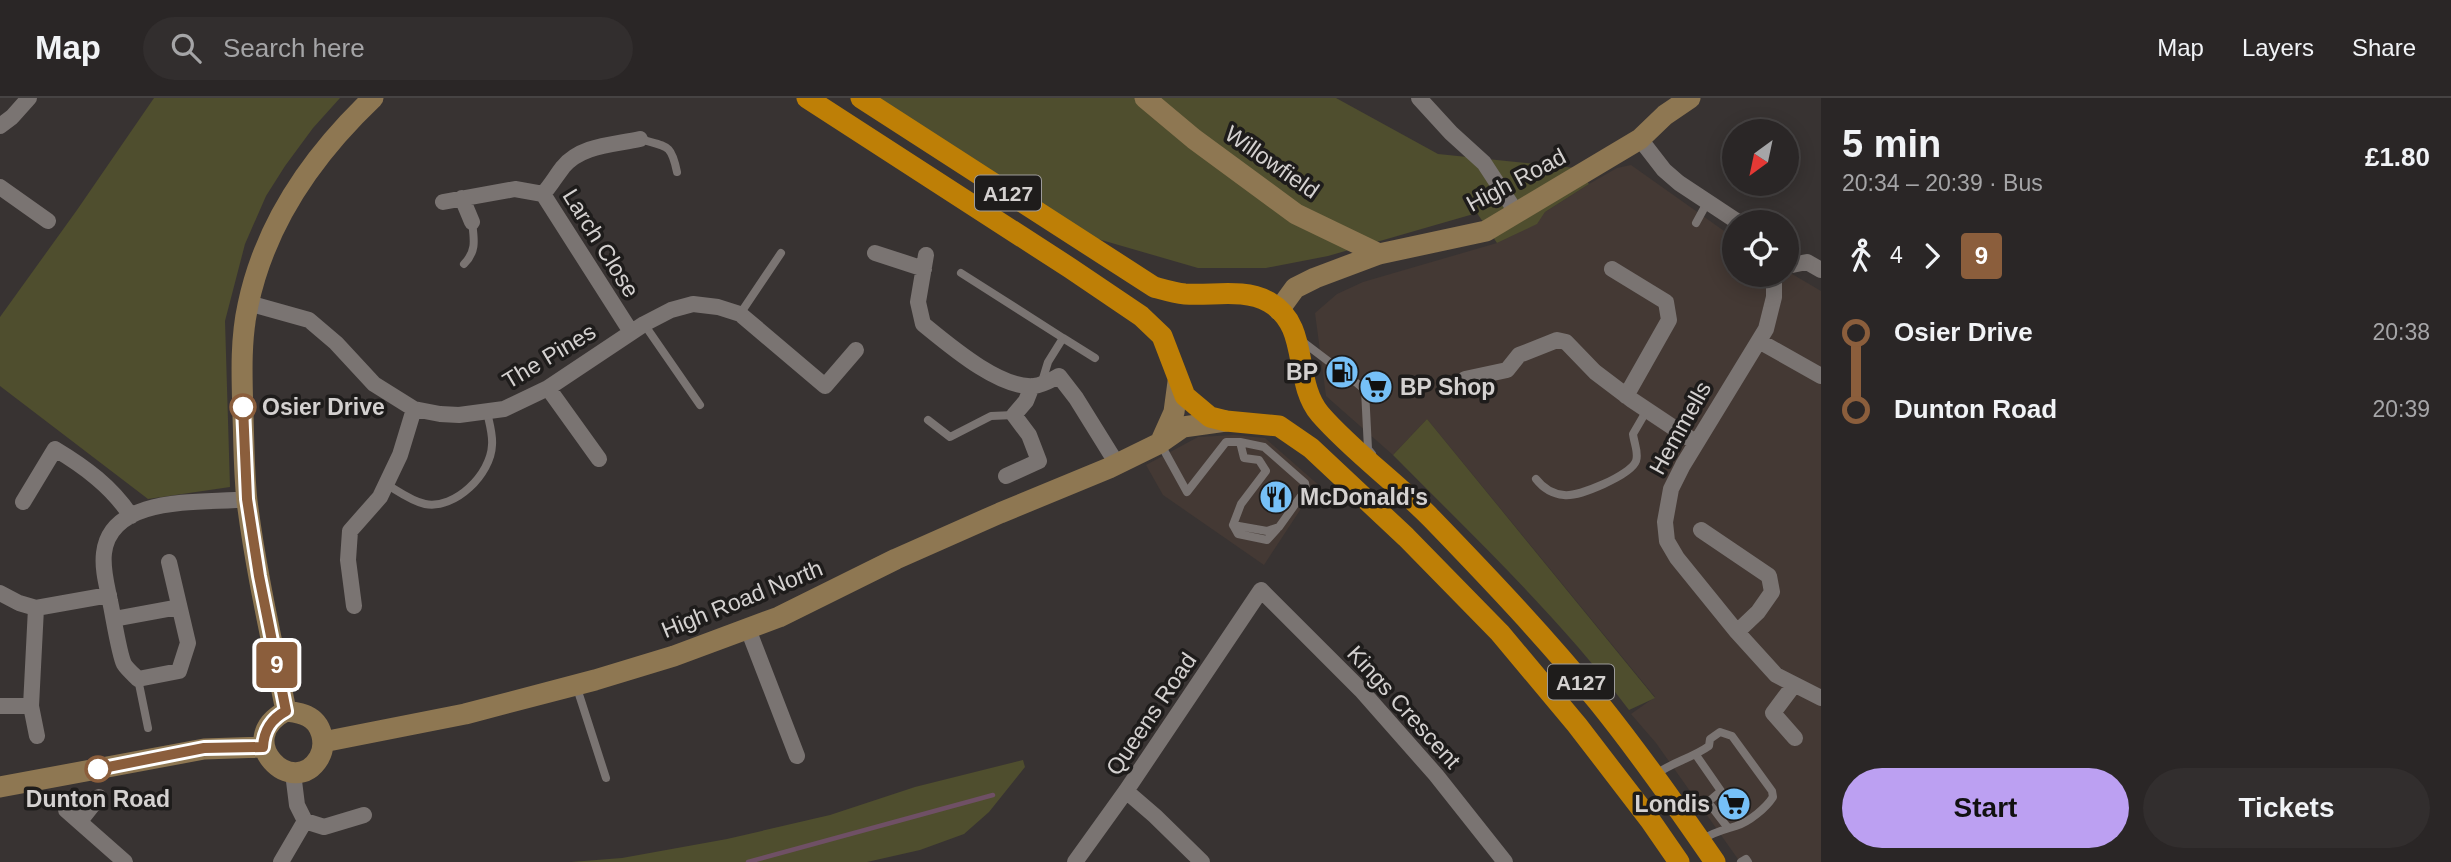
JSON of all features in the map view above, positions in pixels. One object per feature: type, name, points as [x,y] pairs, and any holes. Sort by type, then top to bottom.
[{"type":"highway","name":"A127","points":[[807,98],[1141,316],[1162,336],[1172,356],[1178,382],[1185,396],[1196,407],[1210,416],[1226,421],[1279,426],[1295,436],[1406,537],[1500,633],[1569,715],[1679,862]]},
{"type":"highway","name":"A127","points":[[862,98],[1154,287],[1184,294],[1254,296],[1279,310],[1293,326],[1311,404],[1429,516],[1526,618],[1599,703],[1715,862]]},
{"type":"street","points":[[0,126],[29,98]]},
{"type":"street","points":[[286,711],[259,576],[247,499],[242,380],[243,340],[248,303],[277,222],[300,183],[328,144],[373,98]]},
{"type":"street","name":"Willowfield","points":[[1145,98],[1194,139],[1296,214],[1379,254]]},
{"type":"street","points":[[1419,98],[1451,133],[1484,163],[1516,212]]},
{"type":"street","name":"High Road","points":[[1279,310],[1295,288],[1315,278],[1379,254],[1486,231],[1640,139],[1665,115],[1690,98]]},
{"type":"street","points":[[543,194],[563,167],[580,152],[640,139]]},
{"type":"street","points":[[1640,139],[1664,170],[1722,211]]},
{"type":"street","points":[[0,187],[27,209],[48,221]]},
{"type":"street","name":"Larch Close","points":[[443,202],[515,189],[543,194],[637,328]]},
{"type":"street","points":[[462,198],[472,222]]},
{"type":"street","points":[[875,253],[925,262],[918,302],[923,324],[997,378],[1011,384],[1036,385],[1059,376],[1117,464]]},
{"type":"street","points":[[1799,264],[1807,262],[1821,271]]},
{"type":"street","points":[[1612,269],[1667,302],[1670,320],[1626,396]]},
{"type":"street","name":"Hemmells","points":[[1774,287],[1766,328],[1695,442],[1671,489],[1665,510],[1667,541],[1677,558],[1737,632],[1776,675],[1821,698]]},
{"type":"street","name":"The Pines","points":[[248,303],[309,320],[336,343],[374,384],[414,409],[459,415],[504,410],[548,388],[637,328],[671,310],[693,304],[718,307],[740,314],[825,386],[856,350]]},
{"type":"street","points":[[1465,379],[1507,370],[1519,355],[1557,340],[1566,342],[1595,372],[1695,442]]},
{"type":"street","points":[[1759,341],[1821,376]]},
{"type":"street","points":[[1160,443],[1174,412],[1178,382]]},
{"type":"street","points":[[1006,476],[1039,461],[1029,435],[1014,415],[1036,385]]},
{"type":"street","points":[[548,388],[599,459]]},
{"type":"street","points":[[354,607],[348,559],[350,531],[380,496],[400,455],[414,409]]},
{"type":"street","name":"High Road North","points":[[323,742],[465,714],[674,656],[748,629],[1000,513],[1117,464],[1160,443],[1183,427],[1226,421]]},
{"type":"street","points":[[23,502],[55,449],[74,460],[117,494],[131,516]]},
{"type":"street","points":[[169,562],[188,643],[179,671],[138,679],[124,663],[104,569],[107,540],[131,516],[180,501],[247,499]]},
{"type":"street","points":[[1701,530],[1769,576],[1772,592],[1758,612],[1737,632]]},
{"type":"street","name":"Queens Road","points":[[1075,862],[1126,792],[1261,590]]},
{"type":"street","name":"Kings Crescent","points":[[1261,590],[1361,690],[1436,775],[1505,862]]},
{"type":"street","points":[[0,593],[36,608],[109,595]]},
{"type":"street","points":[[114,618],[179,607]]},
{"type":"street","points":[[36,608],[31,706],[37,736]]},
{"type":"street","points":[[748,629],[797,756]]},
{"type":"street","points":[[1794,685],[1773,713],[1794,738]]},
{"type":"street","points":[[0,706],[31,706]]},
{"type":"street","points":[[286,711],[307,716],[315,722],[321,731],[323,742],[317,761],[310,767],[293,773],[275,766],[268,759],[263,747],[265,732],[274,717],[286,711]]},
{"type":"street","points":[[0,787],[204,748],[263,747]]},
{"type":"street","points":[[293,773],[297,805],[305,821],[324,827],[364,815]]},
{"type":"street","points":[[1126,792],[1202,862]]},
{"type":"street","points":[[80,821],[99,797]]},
{"type":"street","points":[[336,805],[341,822]]},
{"type":"street","points":[[66,810],[125,862]]},
{"type":"street","points":[[281,862],[305,821]]},
{"type":"lane","points":[[640,139],[667,147],[673,152],[677,172]]},
{"type":"lane","points":[[1696,223],[1708,201]]},
{"type":"lane","points":[[464,264],[472,256],[475,244],[472,222]]},
{"type":"lane","points":[[740,314],[781,253]]},
{"type":"lane","points":[[961,273],[1095,358]]},
{"type":"lane","points":[[637,328],[700,405]]},
{"type":"lane","points":[[1296,335],[1332,364]]},
{"type":"lane","points":[[1036,385],[1063,338]]},
{"type":"lane","points":[[1353,380],[1365,390],[1368,449],[1385,476]]},
{"type":"lane","points":[[1536,479],[1553,493],[1571,496],[1623,474],[1635,464],[1637,454],[1633,434],[1647,410]]},
{"type":"lane","points":[[386,484],[416,502],[428,505],[455,498],[481,474],[489,458],[492,444],[487,412]]},
{"type":"lane","points":[[928,420],[950,437],[991,416],[1014,415]]},
{"type":"lane","points":[[1160,443],[1187,492],[1226,442],[1240,443],[1264,447],[1305,483],[1306,489],[1279,527],[1267,531],[1233,525],[1241,504],[1266,471],[1259,460],[1244,458],[1240,443]]},
{"type":"lane","points":[[138,679],[148,728]]},
{"type":"lane","points":[[576,685],[606,778]]},
{"type":"lane","points":[[1654,776],[1667,766],[1696,755],[1709,746],[1710,739],[1720,732],[1732,736],[1772,791],[1773,797],[1769,802],[1743,823],[1714,831],[1700,841]]},
{"type":"lane","points":[[1696,755],[1721,791],[1708,802],[1728,828]]},
{"type":"lane","points":[[1741,862],[1746,859],[1748,862]]},
{"type":"shaded area","points":[[154,98],[340,98],[313,128],[285,166],[266,196],[245,244],[225,321],[230,487],[148,499],[0,386],[0,317]]},
{"type":"shaded area","points":[[877,98],[1336,98],[1438,154],[1576,168],[1589,184],[1545,212],[1537,224],[1497,243],[1477,213],[1328,256],[1266,268],[1198,268],[1091,237]]},
{"type":"shaded area","points":[[1631,165],[1722,229],[1722,287],[1799,287],[1799,278],[1821,291],[1821,862],[1740,862],[1656,743],[1631,714],[1655,697],[1427,419],[1393,455],[1326,396],[1315,313],[1337,294],[1363,282],[1497,243],[1536,224],[1545,212],[1617,168]]},
{"type":"shaded area","points":[[1427,419],[1655,698],[1629,710],[1545,610],[1393,455]]},
{"type":"shaded area","points":[[1234,435],[1265,438],[1322,488],[1308,498],[1264,565],[1163,495],[1146,465],[1198,437]]},
{"type":"shaded area","points":[[1023,760],[1025,767],[989,812],[964,834],[920,850],[867,862],[571,862],[622,858],[727,839],[830,815],[915,787]]},
{"type":"waterway","points":[[748,862],[993,795]]},
{"type":"bus line","name":"9","points":[[98,769],[204,748],[263,747],[265,732],[274,717],[286,711],[259,576],[247,499],[243,407]]},
{"type":"place","name":"BP","points":[[1342,372]]},
{"type":"place","name":"BP Shop","points":[[1376,387]]},
{"type":"place","name":"Osier Drive","points":[[243,407]]},
{"type":"place","name":"McDonald's","points":[[1276,497]]},
{"type":"place","name":"Dunton Road","points":[[98,769]]},
{"type":"place","name":"Londis","points":[[1734,804]]}]
